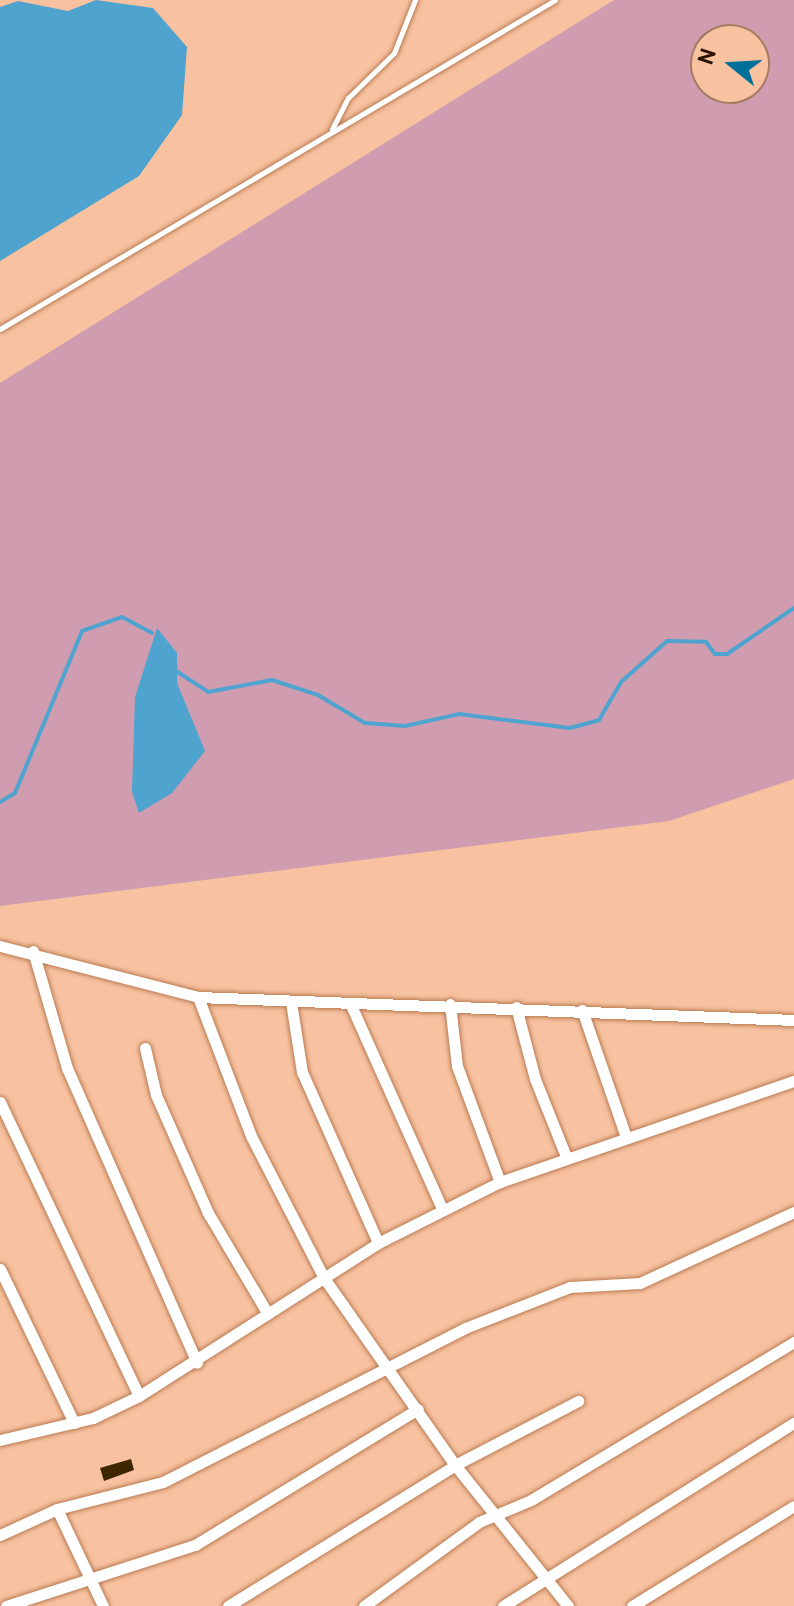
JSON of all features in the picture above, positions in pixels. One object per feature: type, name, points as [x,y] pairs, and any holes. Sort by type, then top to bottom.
[{"type":"street","points":[[0,946],[33,951],[198,997],[291,1002],[450,1004],[794,1020]]},
{"type":"street","points":[[33,951],[67,1068],[197,1363]]},
{"type":"street","points":[[198,997],[251,1136],[324,1278],[493,1517],[568,1606]]},
{"type":"street","points":[[291,1002],[302,1072],[378,1243]]},
{"type":"street","points":[[350,1003],[442,1209]]},
{"type":"street","points":[[450,1004],[457,1066],[500,1182]]},
{"type":"street","points":[[516,1007],[535,1079],[565,1154]]},
{"type":"street","points":[[582,1010],[626,1137]]},
{"type":"street","points":[[145,1048],[156,1095],[208,1213],[268,1314]]},
{"type":"street","points":[[0,1440],[74,1423],[139,1396],[197,1363],[378,1243],[500,1182],[565,1154],[794,1081]]},
{"type":"street","points":[[0,1102],[139,1396]]},
{"type":"street","points":[[0,1535],[57,1509],[163,1482],[387,1367],[570,1287],[640,1283],[794,1212]]},
{"type":"street","points":[[0,1269],[74,1423]]},
{"type":"street","points":[[364,1606],[493,1517],[794,1342]]},
{"type":"street","points":[[228,1606],[455,1465],[578,1401]]},
{"type":"street","points":[[6,1606],[195,1545],[418,1409]]},
{"type":"street","points":[[503,1606],[794,1423]]},
{"type":"street","points":[[632,1606],[794,1506]]},
{"type":"street","points":[[57,1509],[103,1606]]},
{"type":"lane","points":[[331,130],[348,98],[394,53],[415,0]]},
{"type":"lane","points":[[0,329],[555,0]]},
{"type":"shaded area","points":[[614,0],[794,0],[794,779],[669,821],[0,906],[0,383]]},
{"type":"water","points":[[96,0],[153,8],[187,47],[182,115],[139,176],[0,261],[0,7],[18,1],[68,11]]},
{"type":"water","points":[[157,628],[177,653],[177,683],[205,751],[172,793],[139,813],[132,792],[135,697]]},
{"type":"building","points":[[131,1459],[134,1470],[104,1481],[100,1468]]},
{"type":"waterway","points":[[176,671],[208,692],[272,680],[318,695],[365,723],[405,726],[459,714],[570,728],[599,720],[621,682],[667,641],[706,642],[715,654],[727,654],[794,608]]},
{"type":"waterway","points":[[0,802],[15,793],[82,631],[122,617],[152,633]]}]
